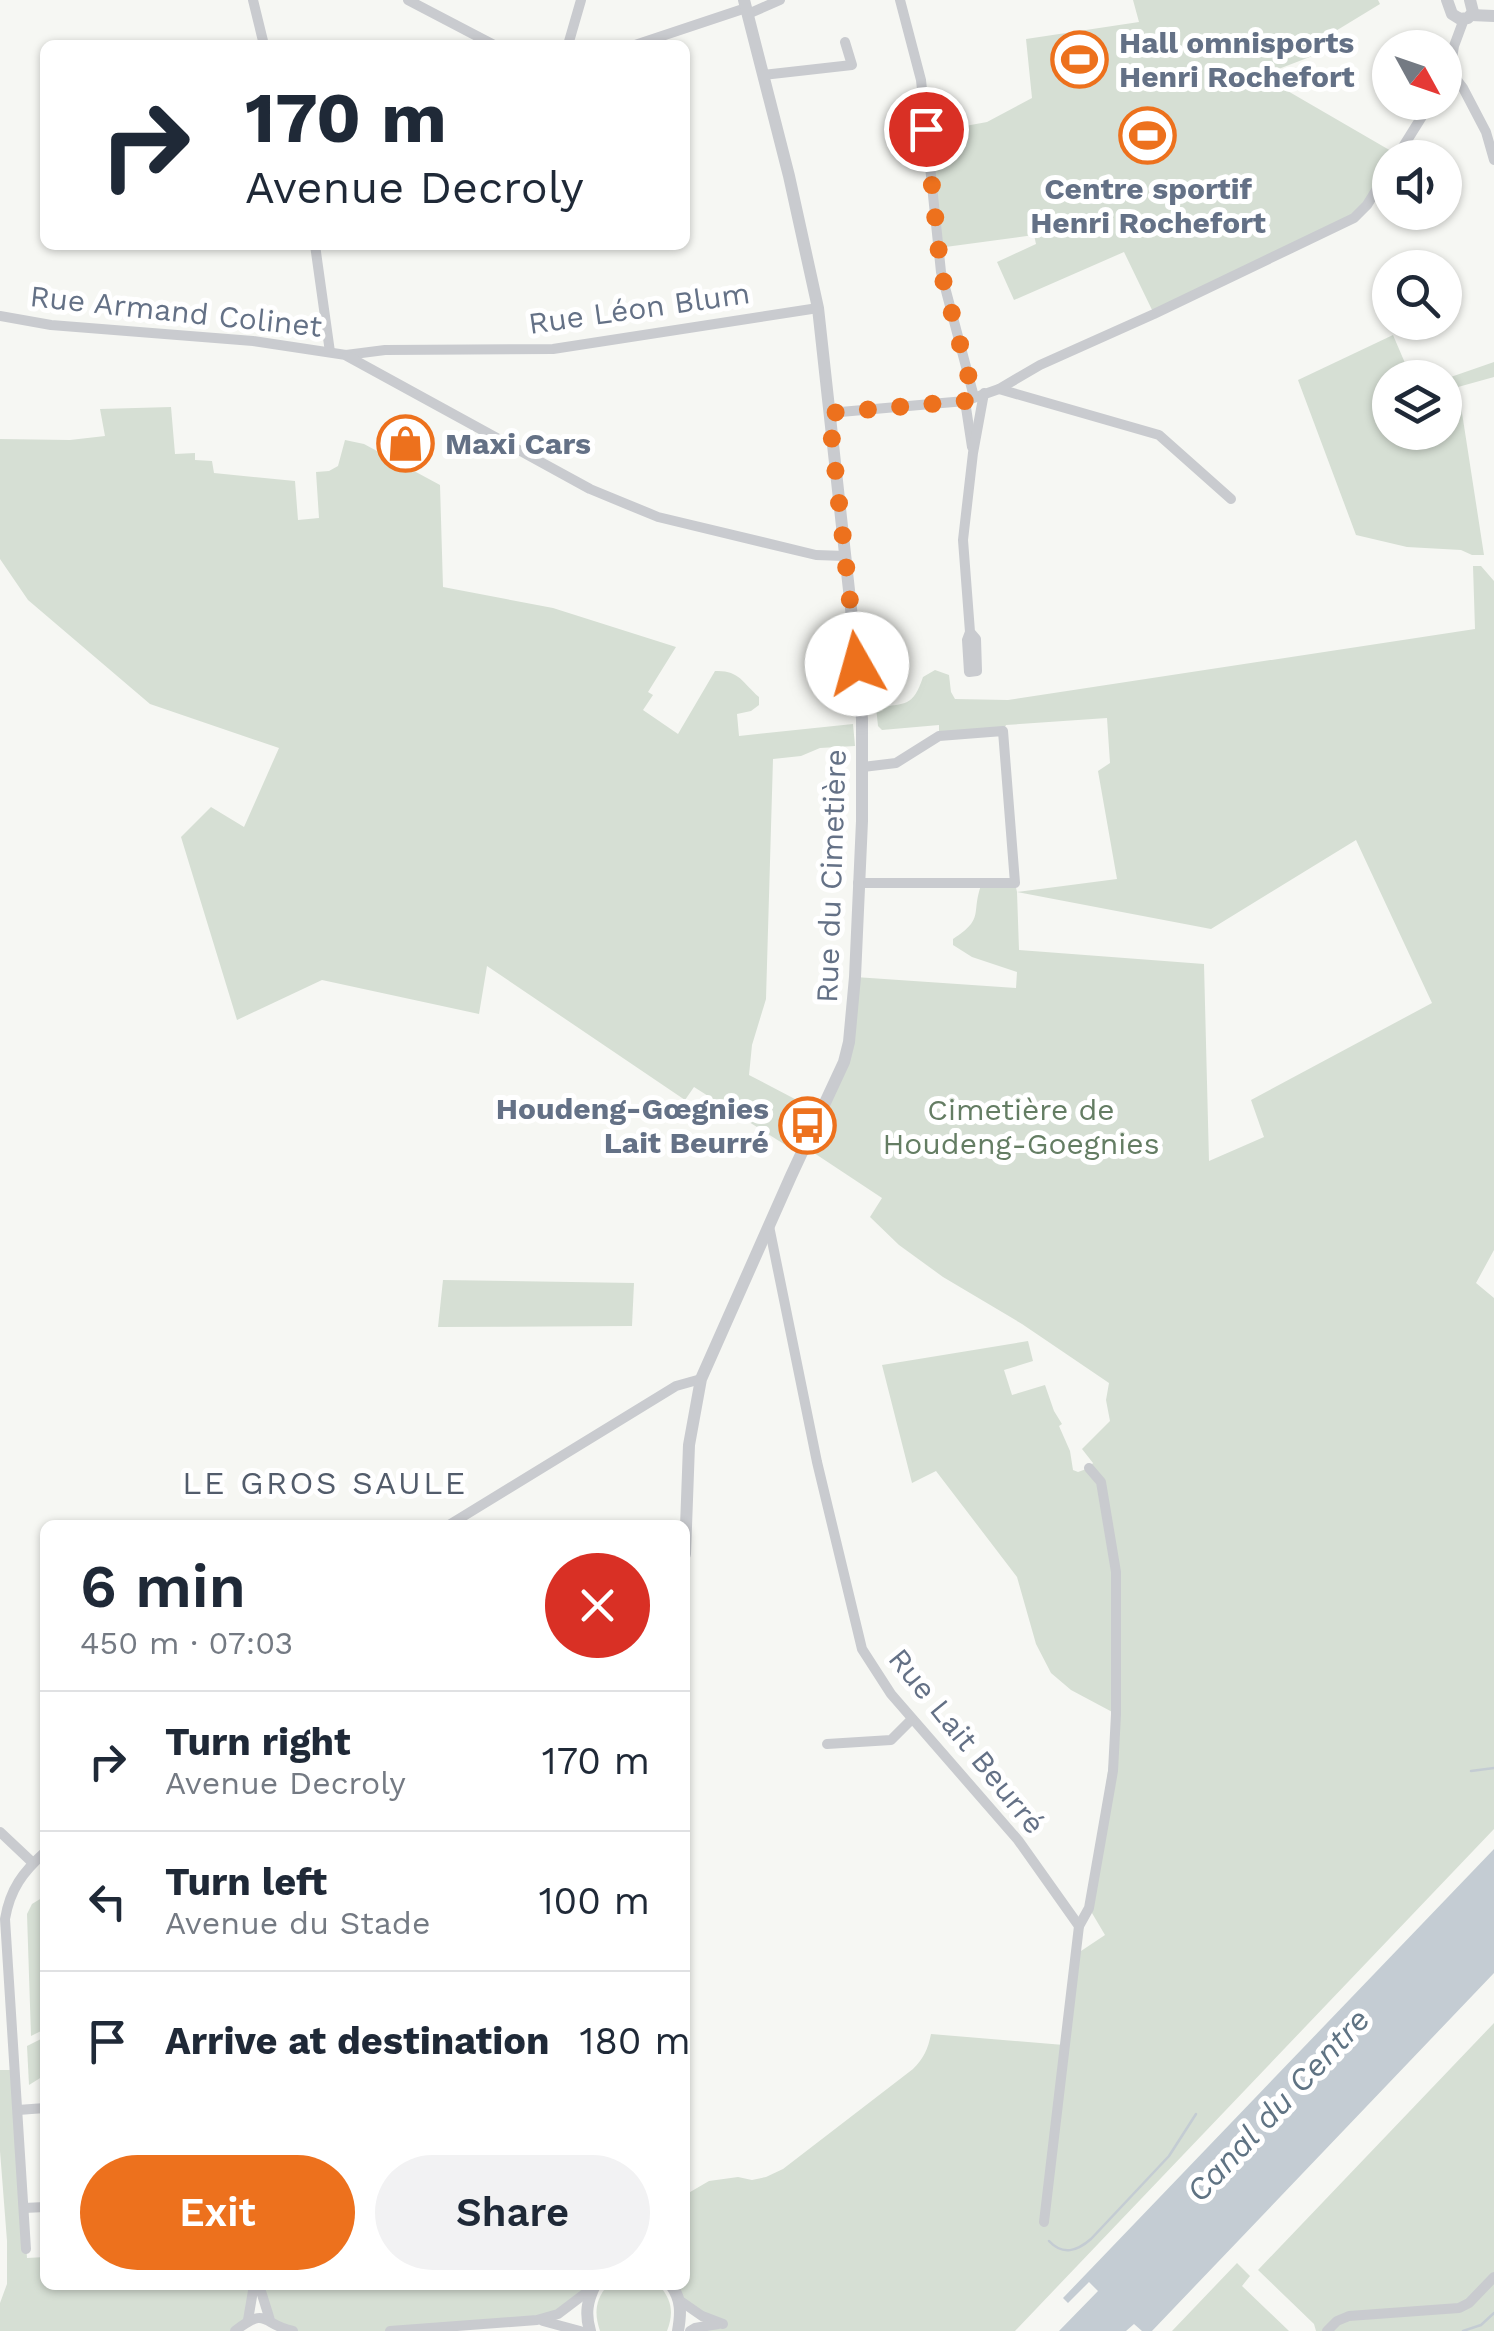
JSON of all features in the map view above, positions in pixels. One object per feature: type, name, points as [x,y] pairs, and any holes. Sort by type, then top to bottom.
[{"type":"street","points":[[254,0],[263,40]]},
{"type":"street","points":[[408,0],[484,40]]},
{"type":"street","points":[[569,40],[580,0]]},
{"type":"street","points":[[650,40],[746,7],[780,0]]},
{"type":"street","points":[[900,0],[922,80],[941,272],[974,397],[964,540],[970,632],[967,640],[973,672]]},
{"type":"street","points":[[1450,5],[1457,19],[1469,10],[1494,13]]},
{"type":"street","points":[[1450,5],[1452,30]]},
{"type":"street","name":"Rue du Cimetière","points":[[686,1520],[688,1445],[701,1379],[844,1062],[855,977],[862,719],[818,308],[746,7]]},
{"type":"street","points":[[763,75],[852,65],[846,42]]},
{"type":"street","points":[[1462,87],[1486,132],[1494,160]]},
{"type":"street","points":[[829,413],[974,397],[999,389],[1040,365],[1354,218],[1372,197]]},
{"type":"street","points":[[316,250],[330,352]]},
{"type":"street","name":"Rue Léon Blum","points":[[346,355],[385,350],[553,349],[818,308]]},
{"type":"street","name":"Rue Armand Colinet","points":[[0,316],[51,326],[254,341],[346,355]]},
{"type":"street","points":[[346,355],[636,510],[816,555],[845,556]]},
{"type":"street","points":[[999,389],[1159,434],[1230,498]]},
{"type":"street","points":[[973,453],[974,397]]},
{"type":"street","points":[[858,883],[1015,883],[1003,731],[939,736],[896,762],[863,766]]},
{"type":"street","name":"Rue Lait Beurré","points":[[769,1225],[817,1462],[858,1636],[868,1661],[891,1694],[1018,1840],[1079,1926]]},
{"type":"street","points":[[457,1520],[676,1386],[701,1379]]},
{"type":"street","points":[[1044,2222],[1079,1926],[1089,1908],[1113,1771],[1116,1572],[1100,1482],[1089,1468]]},
{"type":"street","points":[[827,1744],[890,1740],[912,1719]]},
{"type":"street","points":[[0,1832],[33,1863]]},
{"type":"street","points":[[26,2248],[5,1919],[9,1896],[40,1857]]},
{"type":"street","points":[[18,2110],[40,2108]]},
{"type":"street","points":[[24,2208],[40,2207]]},
{"type":"street","points":[[1327,2331],[1349,2316],[1460,2308],[1494,2277]]},
{"type":"street","points":[[240,2328],[254,2290]]},
{"type":"street","points":[[258,2290],[276,2327]]},
{"type":"street","points":[[390,2331],[537,2320],[558,2314],[589,2290]]},
{"type":"street","points":[[590,2331],[586,2315],[593,2290]]},
{"type":"street","points":[[674,2290],[681,2315],[678,2331]]},
{"type":"street","points":[[679,2300],[702,2316],[723,2324],[690,2331]]},
{"type":"street","points":[[240,2328],[259,2318],[293,2331]]},
{"type":"street","points":[[537,2320],[580,2331]]},
{"type":"green space","name":"Centre sportif Henri Rochefort","points":[[1133,0],[1378,0],[1380,4],[1311,46],[1315,55],[1276,70],[1286,90],[1372,140],[1372,196],[1362,211],[1154,314],[1124,252],[1014,300],[997,262],[1036,244],[1034,235],[938,248],[927,133],[987,122],[1032,98],[1026,39],[1139,22]]},
{"type":"green space","points":[[1382,340],[1395,340],[1404,360],[1372,360],[1372,450],[1462,450],[1462,413],[1484,555],[1407,547],[1356,535],[1298,380]]},
{"type":"green space","points":[[1494,362],[1494,377],[1462,386],[1462,373]]},
{"type":"green space","points":[[171,407],[175,454],[195,453],[195,460],[212,461],[214,473],[295,481],[298,520],[319,518],[316,472],[338,466],[345,440],[364,444],[440,485],[443,587],[553,608],[676,647],[648,692],[653,695],[643,710],[678,734],[715,671],[735,675],[759,697],[759,705],[737,714],[739,736],[853,724],[855,746],[820,748],[801,756],[773,759],[766,999],[752,1045],[749,1075],[812,1108],[797,1143],[787,1146],[694,1087],[685,1100],[487,966],[479,1014],[322,980],[237,1020],[181,837],[211,807],[244,827],[279,748],[150,704],[28,600],[0,559],[0,439],[105,436],[100,409]]},
{"type":"green space","name":"Cimetière de Houdeng-Goegnies","points":[[1473,566],[1481,566],[1494,581],[1494,1250],[1476,1283],[1494,1298],[1494,1829],[1015,2331],[690,2331],[709,2325],[676,2290],[690,2290],[690,2192],[709,2181],[738,2177],[752,2180],[783,2169],[913,2069],[925,2053],[931,2034],[1064,2045],[1075,1955],[1105,1935],[1089,1908],[1116,1714],[1071,1690],[1051,1673],[1036,1644],[1017,1577],[936,1471],[912,1483],[882,1365],[1028,1341],[1033,1361],[1004,1370],[1012,1395],[1045,1385],[1062,1424],[1059,1426],[1073,1470],[1078,1472],[1093,1463],[1082,1449],[1110,1421],[1106,1400],[1109,1383],[899,1245],[870,1217],[882,1198],[805,1147],[837,1082],[855,977],[1016,988],[1017,972],[972,957],[953,945],[953,939],[974,920],[982,883],[1015,883],[1017,892],[1117,879],[1098,771],[1110,763],[1107,718],[1006,725],[1003,731],[939,736],[939,725],[882,730],[878,726],[876,707],[907,702],[916,694],[923,677],[935,670],[949,675],[955,699],[1008,700],[1475,629]],"holes":[[[1356,840],[1432,1003],[1251,1100],[1264,1137],[1209,1161],[1204,964],[1019,950],[1017,892],[1211,929]]]},
{"type":"green space","points":[[443,1280],[634,1283],[632,1326],[438,1327]]},
{"type":"green space","points":[[40,1899],[40,2032],[31,2036],[27,1914]]},
{"type":"green space","points":[[1494,2023],[1494,2331],[1316,2331],[1314,2324],[1258,2270]]},
{"type":"green space","points":[[40,2040],[40,2078],[29,2085],[27,2046]]},
{"type":"green space","points":[[0,2070],[15,2070],[27,2258],[40,2257],[40,2290],[253,2290],[248,2320],[235,2331],[0,2331],[0,2303],[7,2284],[7,2241],[0,2151]]},
{"type":"green space","points":[[1237,2263],[1250,2276],[1242,2286],[1289,2331],[1172,2331]]},
{"type":"green space","points":[[261,2290],[589,2290],[558,2314],[390,2331],[279,2328]]},
{"type":"green space","points":[[604,2290],[663,2290],[671,2307],[667,2331],[600,2331],[600,2296]]},
{"type":"water","name":"Canal du Centre","points":[[1494,1849],[1494,1973],[1152,2331],[1142,2331],[1134,2324],[1126,2331],[1059,2331],[1098,2291],[1089,2282],[1068,2303],[1063,2298]]},
{"type":"waterway","points":[[1471,1771],[1494,1768]]},
{"type":"waterway","points":[[1049,2241],[1060,2249],[1070,2250],[1091,2239],[1169,2156],[1196,2114]]},
{"type":"waterway","points":[[1463,2331],[1481,2325],[1494,2313]]},
{"type":"place","name":"Hall omnisports Henri Rochefort","points":[[1080,59]]},
{"type":"place","name":"Centre sportif Henri Rochefort","points":[[1148,136]]},
{"type":"place","name":"Maxi Cars","points":[[406,443]]},
{"type":"place","name":"Houdeng-Gœgnies Lait Beurré","points":[[808,1125]]},
{"type":"district","name":"LE GROS SAULE","points":[[325,1483]]},
{"type":"route","points":[[857,664],[829,413],[974,397],[941,272],[926,129]]}]
